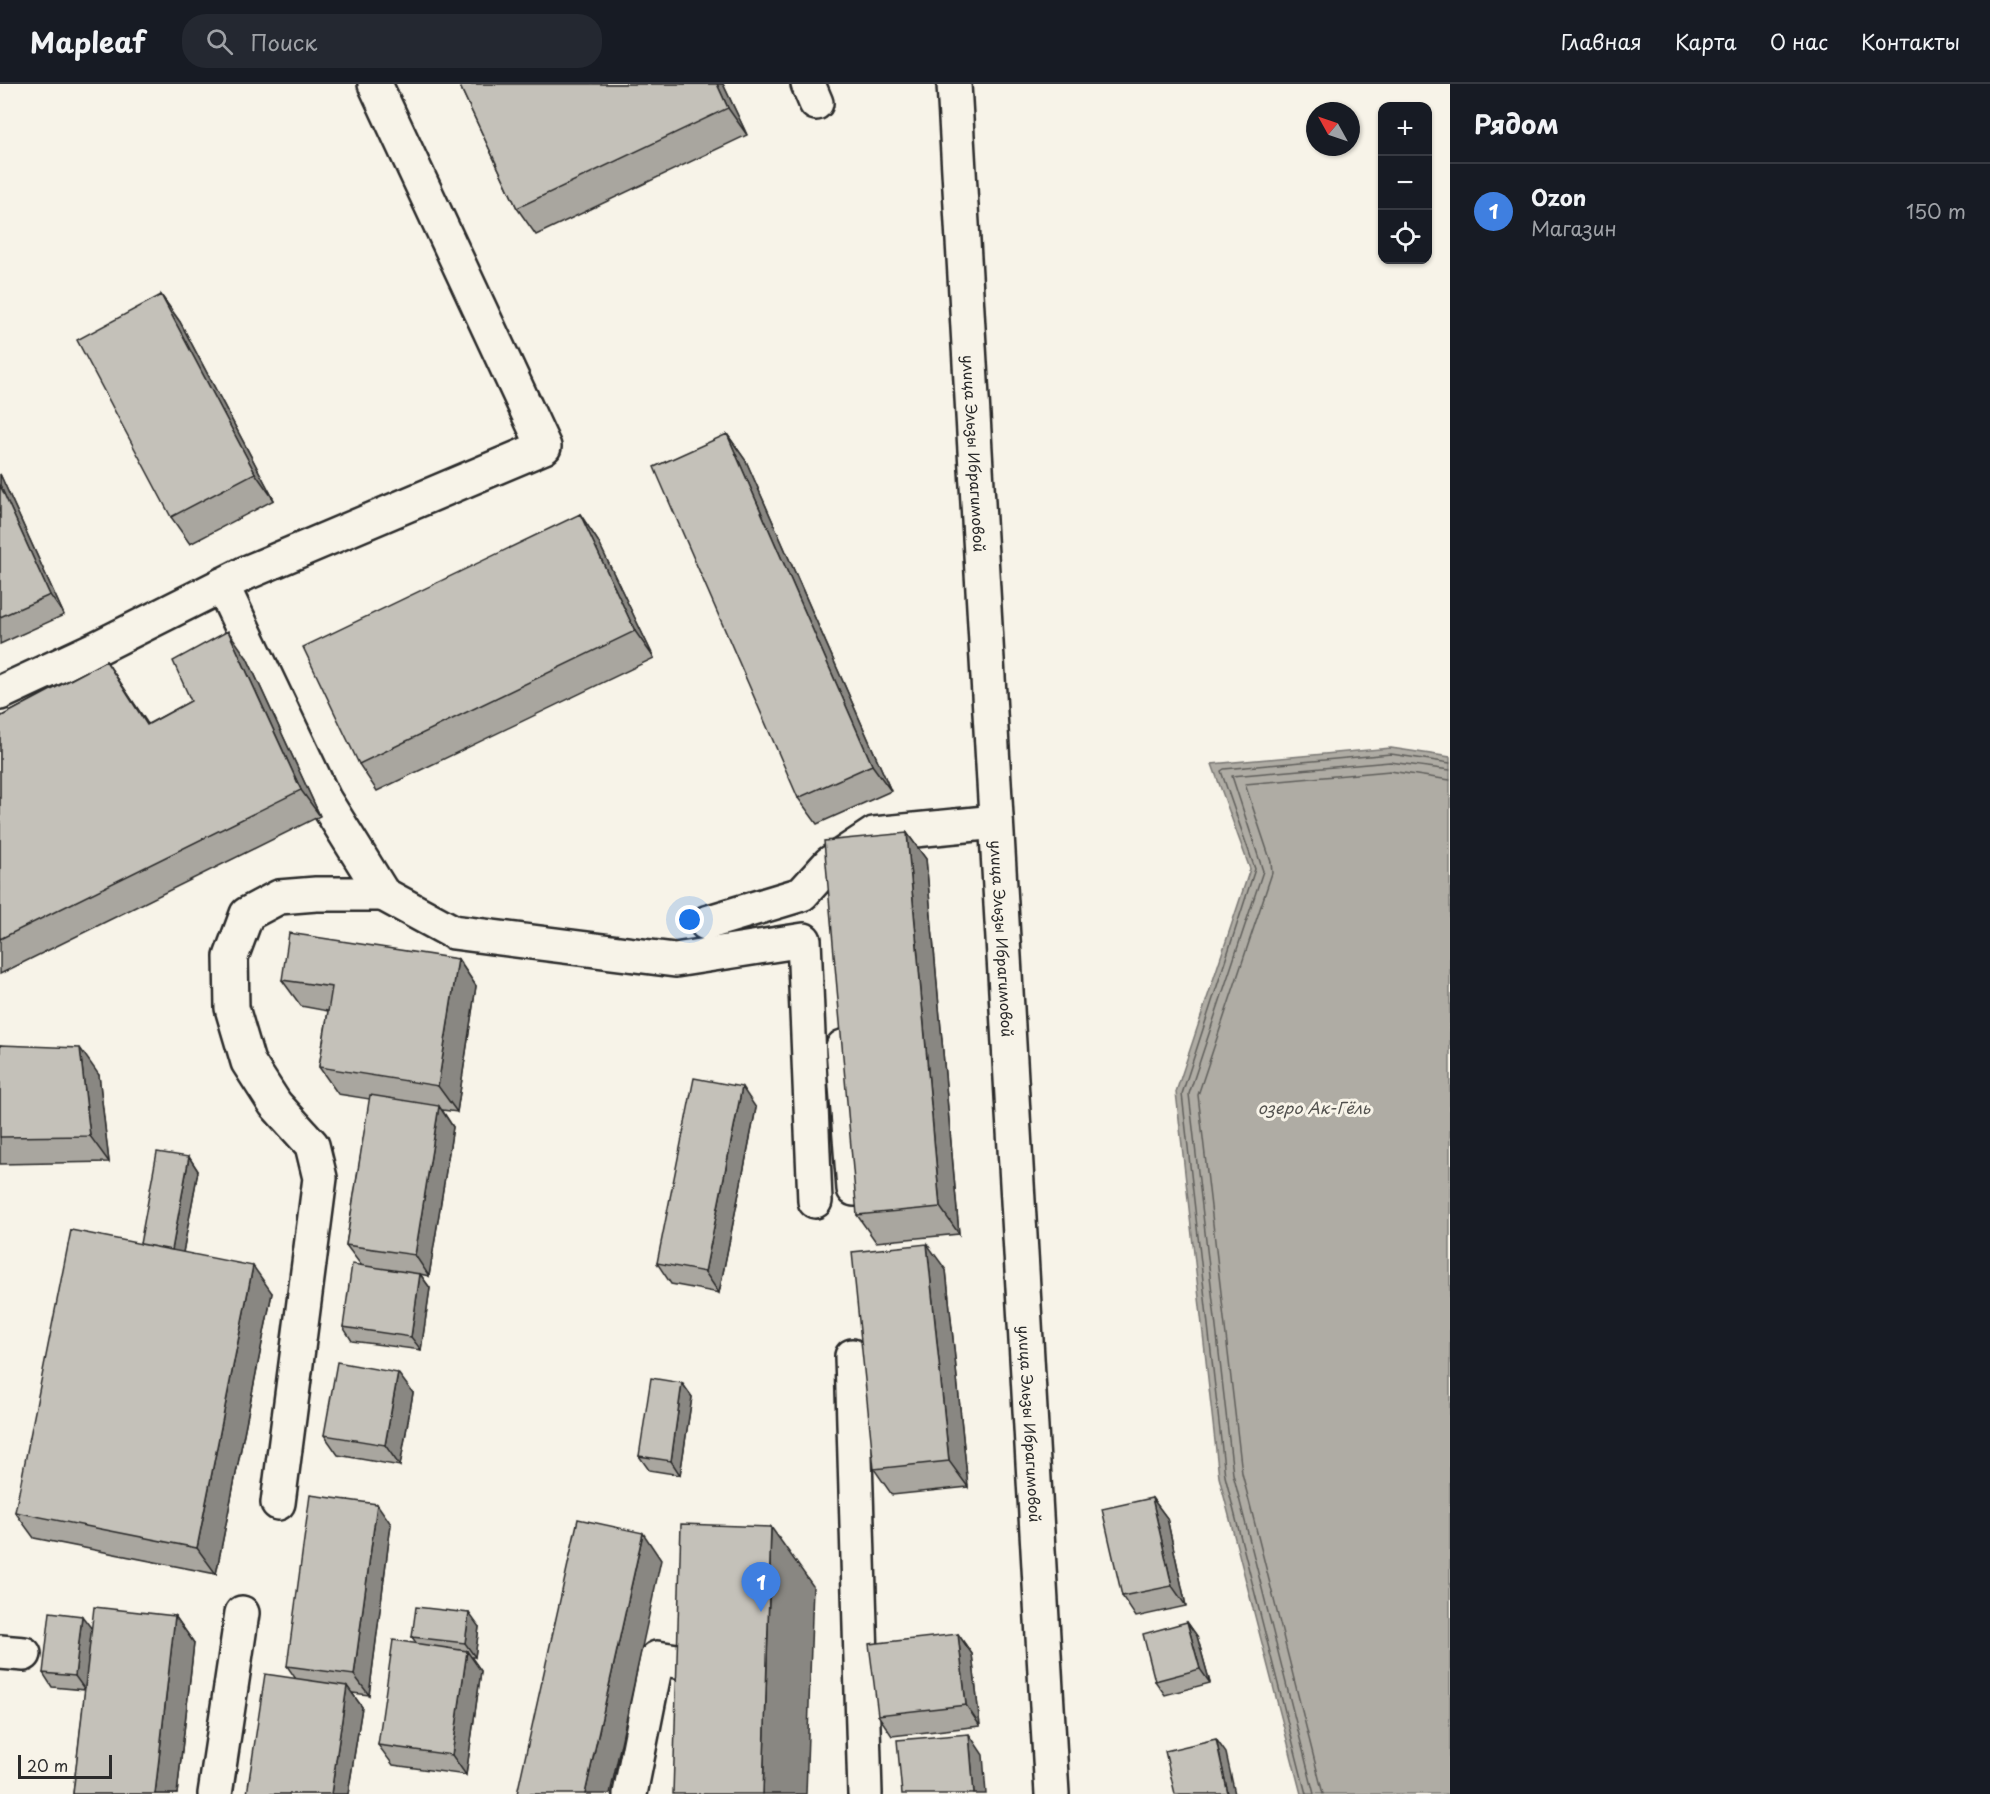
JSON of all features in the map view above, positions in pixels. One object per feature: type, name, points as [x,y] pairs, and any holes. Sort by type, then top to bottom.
[{"type":"street","points":[[0,693],[222,585],[544,447],[375,84]]},
{"type":"street","name":"улица Эльзы Ибрагимовой","points":[[954,84],[1052,1794]]},
{"type":"street","points":[[222,585],[324,799],[383,894]]},
{"type":"street","points":[[706,923],[802,894],[830,863],[874,834],[996,822]]},
{"type":"street","points":[[830,863],[833,910]]},
{"type":"street","points":[[278,1503],[320,1178],[312,1145],[275,1104],[248,1062],[232,1008],[231,957],[248,914],[279,897],[316,894],[383,894],[453,932],[675,960],[804,940],[815,1201]]},
{"type":"street","points":[[841,1014],[854,1189]]},
{"type":"street","points":[[852,1356],[865,1794]]},
{"type":"street","points":[[215,1794],[242,1613]]},
{"type":"street","points":[[630,1794],[657,1658],[704,1665],[702,1712]]},
{"type":"water","name":"озеро Ак-Гёль","points":[[1391,748],[1450,757],[1450,1794],[1301,1794],[1219,1477],[1176,1092],[1250,869],[1212,764]]},
{"type":"building","points":[[459,84],[717,84],[728,108],[517,208]]},
{"type":"building","points":[[161,295],[255,473],[171,517],[77,340]]},
{"type":"building","points":[[727,434],[872,765],[798,798],[654,467]]},
{"type":"building","points":[[0,485],[50,595],[0,617]]},
{"type":"building","points":[[580,514],[635,631],[359,764],[303,647]]},
{"type":"building","points":[[228,631],[301,790],[0,939],[0,717],[106,661],[147,725],[191,701],[173,661]]},
{"type":"building","points":[[907,833],[940,1207],[857,1215],[824,841]]},
{"type":"building","points":[[289,933],[458,959],[438,1086],[319,1067],[332,987],[282,980]]},
{"type":"building","points":[[0,1045],[80,1048],[90,1136],[0,1137]]},
{"type":"building","points":[[694,1078],[742,1087],[705,1272],[657,1263]]},
{"type":"building","points":[[370,1095],[439,1106],[415,1255],[346,1245]]},
{"type":"building","points":[[157,1152],[189,1157],[172,1250],[140,1244]]},
{"type":"building","points":[[71,1230],[253,1266],[197,1548],[15,1512]]},
{"type":"building","points":[[927,1244],[949,1461],[874,1469],[852,1252]]},
{"type":"building","points":[[352,1264],[420,1274],[411,1337],[343,1327]]},
{"type":"building","points":[[337,1362],[398,1373],[385,1445],[324,1435]]},
{"type":"building","points":[[651,1378],[682,1383],[671,1461],[639,1456]]},
{"type":"building","points":[[310,1495],[377,1504],[354,1675],[287,1666]]},
{"type":"building","points":[[1152,1498],[1172,1586],[1122,1596],[1102,1509]]},
{"type":"building","points":[[578,1519],[643,1533],[585,1794],[517,1794]]},
{"type":"building","points":[[681,1524],[771,1527],[763,1794],[673,1794]]},
{"type":"building","points":[[94,1607],[175,1616],[155,1794],[73,1794]]},
{"type":"building","points":[[416,1607],[469,1613],[465,1643],[412,1637]]},
{"type":"building","points":[[50,1612],[82,1616],[75,1676],[43,1673]]},
{"type":"building","points":[[1187,1622],[1200,1669],[1155,1681],[1143,1634]]},
{"type":"building","points":[[958,1634],[966,1705],[878,1715],[869,1644]]},
{"type":"building","points":[[393,1640],[467,1651],[452,1755],[378,1745]]},
{"type":"building","points":[[265,1674],[347,1686],[331,1794],[247,1794]]},
{"type":"building","points":[[969,1734],[974,1794],[902,1794],[897,1740]]},
{"type":"building","points":[[1216,1739],[1228,1794],[1175,1794],[1165,1751]]},
{"type":"place","name":"Ozon","points":[[761,1612]]}]
